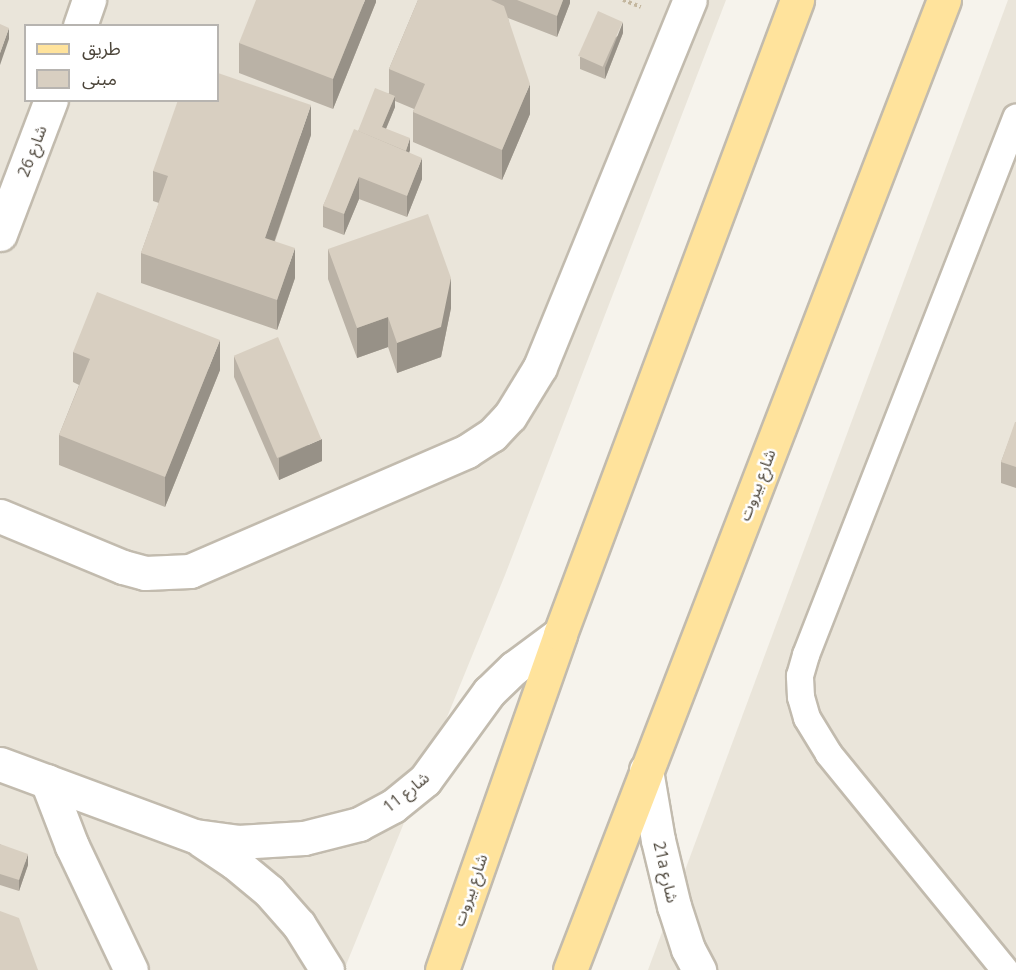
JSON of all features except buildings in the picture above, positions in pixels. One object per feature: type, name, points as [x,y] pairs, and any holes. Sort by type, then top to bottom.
[{"type":"main road","name":"شارع بيروت","points":[[442,970],[560,634],[797,0]]},
{"type":"main road","name":"شارع بيروت","points":[[570,970],[944,0]]},
{"type":"street","points":[[81,24],[89,0]]},
{"type":"street","points":[[0,516],[134,570],[168,574],[190,571],[466,451],[492,435],[510,416],[540,368],[690,0]]},
{"type":"street","name":"شارع 26","points":[[0,234],[50,102]]},
{"type":"street","name":"شارع 11","points":[[0,764],[195,836],[238,842],[304,838],[359,824],[393,806],[425,780],[489,692],[514,668],[560,634]]},
{"type":"street","name":"21a شارع","points":[[646,770],[658,840],[674,906],[688,949],[699,970]]},
{"type":"street","points":[[47,781],[72,846],[131,970]]},
{"type":"street","name":"شارع 11","points":[[195,836],[234,862],[269,891],[299,925],[327,970]]},
{"type":"lane","points":[[1005,970],[829,754],[807,718],[801,697],[800,676],[1016,118]]},
{"type":"shaded area","points":[[0,0],[726,0],[505,575],[344,970],[0,970]]},
{"type":"shaded area","points":[[1008,0],[1016,0],[1016,970],[648,970]]}]
